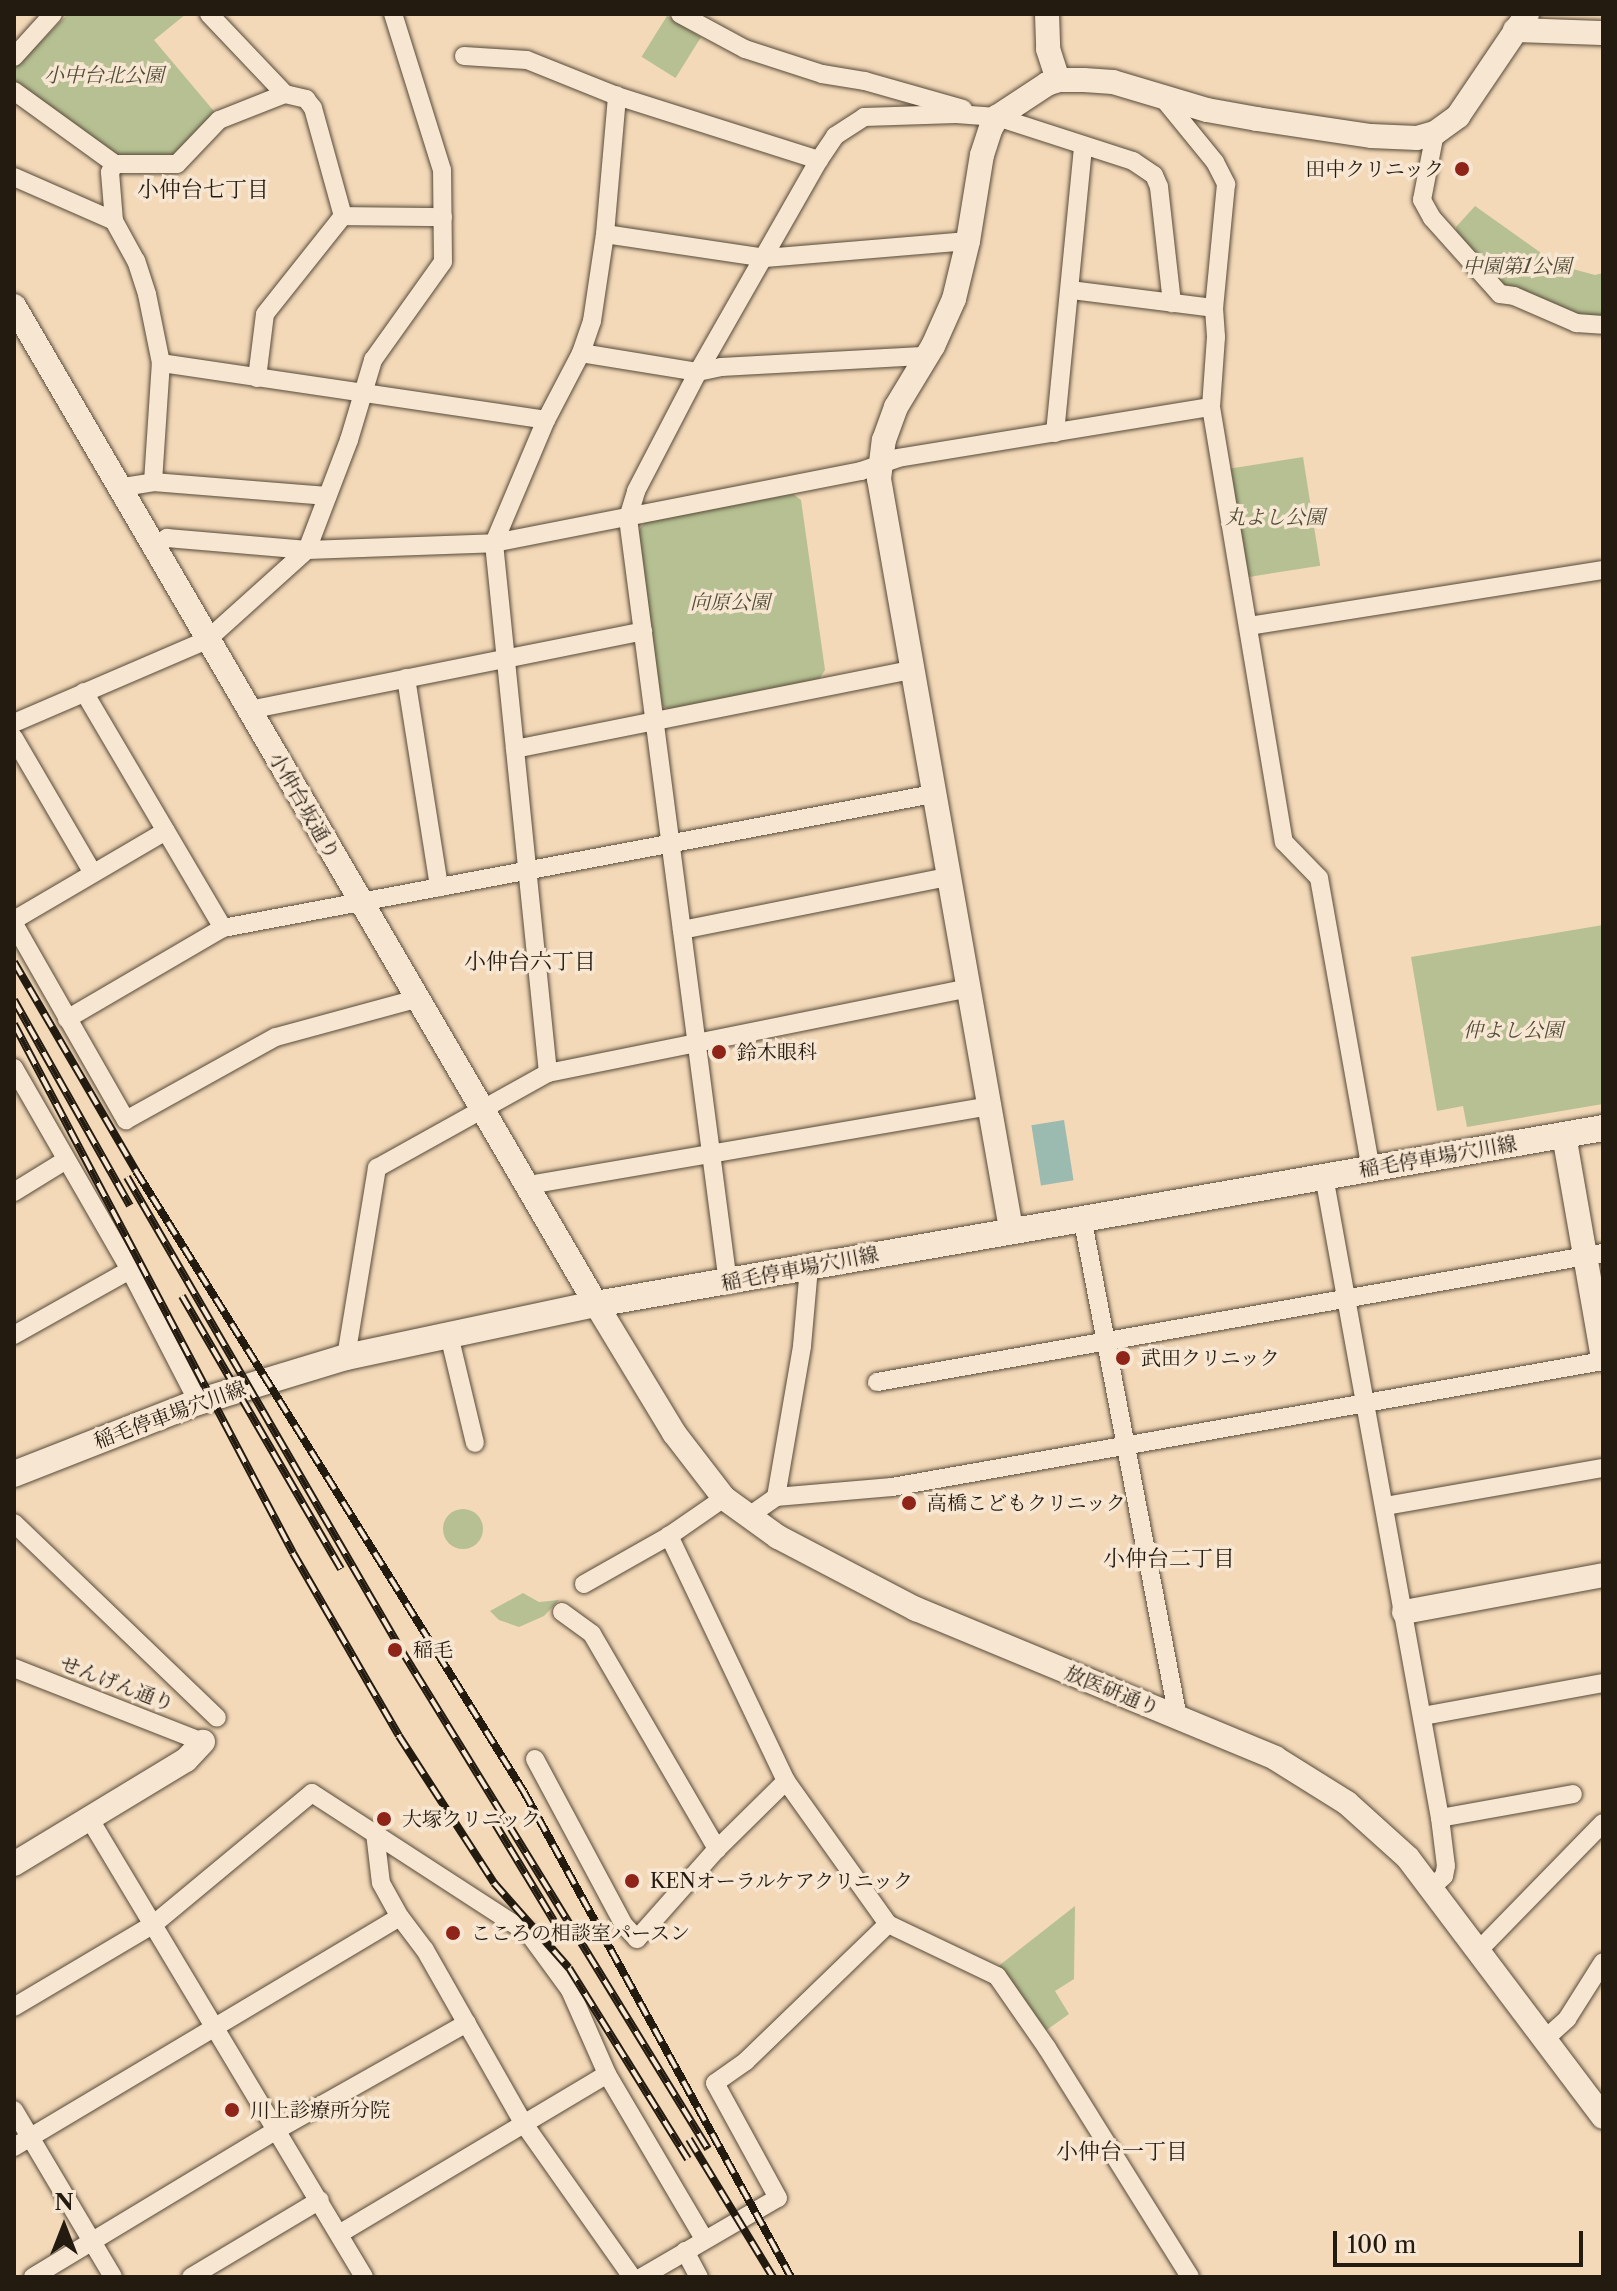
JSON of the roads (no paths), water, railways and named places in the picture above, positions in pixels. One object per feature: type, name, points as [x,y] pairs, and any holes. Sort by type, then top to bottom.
[{"type":"main road","name":"稲毛停車場穴川線","points":[[14,1474],[198,1402],[346,1357],[596,1304],[728,1283],[1011,1229],[1603,1128]]},
{"type":"street","points":[[14,57],[53,14]]},
{"type":"street","points":[[209,14],[285,94],[306,99],[313,108],[343,216]]},
{"type":"street","points":[[14,723],[207,640],[307,550],[373,360],[443,262],[442,170],[393,14]]},
{"type":"street","points":[[680,14],[704,21],[745,49],[822,74],[865,81],[958,105],[972,115]]},
{"type":"street","points":[[1047,14],[1048,49],[1058,80]]},
{"type":"street","points":[[1011,1229],[882,511],[880,462],[896,407],[927,356],[954,299],[968,241],[982,155],[997,117],[1058,80],[1113,82],[1257,119],[1371,136],[1417,138],[1435,133],[1458,116],[1521,22],[1603,33]]},
{"type":"street","points":[[464,56],[527,60],[617,96],[819,160]]},
{"type":"street","points":[[14,91],[115,164],[177,164],[219,120],[285,94]]},
{"type":"street","points":[[548,1073],[494,543],[546,420],[581,353],[596,302],[617,96]]},
{"type":"street","points":[[1162,97],[1215,162],[1226,184],[1214,308],[1216,337],[1211,407],[1284,842],[1319,878],[1371,1169]]},
{"type":"street","points":[[728,1283],[628,518],[636,491],[698,372],[819,160],[835,136],[864,117],[997,117],[1133,161],[1154,175],[1161,196],[1172,303]]},
{"type":"street","points":[[1435,133],[1422,200],[1432,218],[1500,294],[1514,296],[1576,323],[1603,325]]},
{"type":"street","points":[[1055,433],[1083,146]]},
{"type":"street","points":[[115,164],[110,172],[109,198],[114,221],[136,261],[147,294],[161,363],[153,482]]},
{"type":"street","points":[[14,177],[114,221]]},
{"type":"street","points":[[343,216],[443,217]]},
{"type":"street","points":[[257,378],[265,314],[343,216]]},
{"type":"street","points":[[605,234],[765,258],[968,241]]},
{"type":"street","points":[[1071,290],[1214,308]]},
{"type":"street","name":"小仲台坂通り","points":[[14,306],[117,488],[596,1304]]},
{"type":"street","points":[[581,353],[698,372],[721,367],[927,356]]},
{"type":"street","points":[[161,363],[546,420]]},
{"type":"street","points":[[153,547],[167,538],[307,550],[494,543],[861,471],[880,462],[1211,407]]},
{"type":"street","points":[[117,488],[153,482],[327,496]]},
{"type":"street","points":[[1249,626],[1603,570]]},
{"type":"street","points":[[249,710],[643,631]]},
{"type":"street","points":[[515,749],[911,670]]},
{"type":"street","points":[[406,678],[439,887]]},
{"type":"street","points":[[84,692],[223,928]]},
{"type":"street","points":[[14,738],[93,873]]},
{"type":"street","points":[[67,1019],[223,928],[933,794]]},
{"type":"street","points":[[166,831],[14,922],[126,1120],[276,1037],[416,999]]},
{"type":"street","points":[[682,930],[948,877]]},
{"type":"street","points":[[346,1357],[377,1168],[548,1073],[968,988]]},
{"type":"street","points":[[14,1068],[130,1270],[198,1402]]},
{"type":"street","points":[[528,1185],[989,1106]]},
{"type":"street","points":[[749,1516],[776,1497],[892,1487],[1603,1360],[1594,1255],[1564,1135]]},
{"type":"street","points":[[14,1192],[66,1160]]},
{"type":"street","points":[[1324,1176],[1440,1818],[1446,1866],[1444,1876],[1432,1887]]},
{"type":"street","points":[[1082,1217],[1178,1718]]},
{"type":"street","points":[[877,1382],[1594,1255]]},
{"type":"street","points":[[776,1497],[802,1346],[809,1267]]},
{"type":"street","points":[[14,1335],[130,1270]]},
{"type":"street","name":"放医研通り","points":[[596,1304],[674,1433],[724,1498],[778,1537],[916,1609],[1275,1758],[1347,1803],[1380,1830],[1432,1887],[1603,2117]]},
{"type":"street","points":[[449,1335],[475,1443]]},
{"type":"street","points":[[1385,1506],[1603,1468]]},
{"type":"street","points":[[584,1584],[669,1536],[724,1498]]},
{"type":"street","points":[[14,1523],[217,1718]]},
{"type":"street","points":[[669,1536],[786,1781],[888,1924],[997,1976],[1047,2048],[1190,2277]]},
{"type":"street","points":[[1404,1612],[1603,1575]]},
{"type":"street","points":[[562,1612],[592,1634],[717,1849]]},
{"type":"street","name":"せんげん通り","points":[[14,1668],[203,1742]]},
{"type":"street","points":[[1423,1716],[1603,1683]]},
{"type":"street","points":[[14,1864],[186,1760],[203,1742]]},
{"type":"street","points":[[535,1759],[624,1925],[637,1939],[717,1849],[786,1781]]},
{"type":"street","points":[[14,2007],[154,1924],[312,1793],[529,1934],[570,1990],[607,2074],[704,2239]]},
{"type":"street","points":[[1440,1818],[1573,1794]]},
{"type":"street","points":[[89,1818],[364,2277]]},
{"type":"street","points":[[1478,1951],[1603,1823]]},
{"type":"street","points":[[375,1833],[381,1883],[400,1917],[425,1950],[524,2124],[632,2277]]},
{"type":"street","points":[[14,2147],[400,1917]]},
{"type":"street","points":[[642,2277],[778,2198],[715,2083],[746,2061],[888,1924]]},
{"type":"street","points":[[1545,2039],[1567,2019],[1603,1962]]},
{"type":"street","points":[[33,2277],[277,2130],[467,2023]]},
{"type":"street","points":[[339,2234],[607,2074]]},
{"type":"street","points":[[14,2110],[113,2277]]},
{"type":"street","points":[[191,2277],[320,2200]]},
{"type":"street","points":[[685,2251],[699,2277]]},
{"type":"water","points":[[1064,1120],[1074,1180],[1041,1185],[1031,1125]]},
{"type":"railway","points":[[14,962],[136,1171],[524,1792],[791,2277]]},
{"type":"railway","points":[[14,1000],[130,1206]]},
{"type":"railway","points":[[14,1024],[293,1553],[399,1736],[494,1883],[569,1968],[688,2159]]},
{"type":"railway","points":[[127,1177],[400,1648],[708,2149]]},
{"type":"railway","points":[[182,1296],[341,1569]]},
{"type":"railway","points":[[494,1822],[554,1921]]},
{"type":"railway","points":[[689,2139],[773,2277]]},
{"type":"place","name":"田中クリニック","points":[[1462,169]]},
{"type":"place","name":"鈴木眼科","points":[[719,1052]]},
{"type":"place","name":"武田クリニック","points":[[1123,1358]]},
{"type":"place","name":"高橋こどもクリニック","points":[[909,1503]]},
{"type":"place","name":"稲毛","points":[[395,1650]]},
{"type":"place","name":"大塚クリニック","points":[[384,1819]]},
{"type":"place","name":"KENオーラルケアクリニック","points":[[632,1881]]},
{"type":"place","name":"こころの相談室パースン","points":[[453,1933]]},
{"type":"place","name":"川上診療所分院","points":[[232,2110]]},
{"type":"district","name":"小仲台七丁目","points":[[203,190]]},
{"type":"district","name":"小仲台六丁目","points":[[530,962]]},
{"type":"district","name":"小仲台二丁目","points":[[1169,1559]]},
{"type":"district","name":"小仲台一丁目","points":[[1122,2152]]},
{"type":"park label","name":"小中台北公園","points":[[104,75]]},
{"type":"park label","name":"中園第1公園","points":[[1517,266]]},
{"type":"park label","name":"丸よし公園","points":[[1275,517]]},
{"type":"park label","name":"向原公園","points":[[730,602]]},
{"type":"park label","name":"仲よし公園","points":[[1513,1030]]}]
